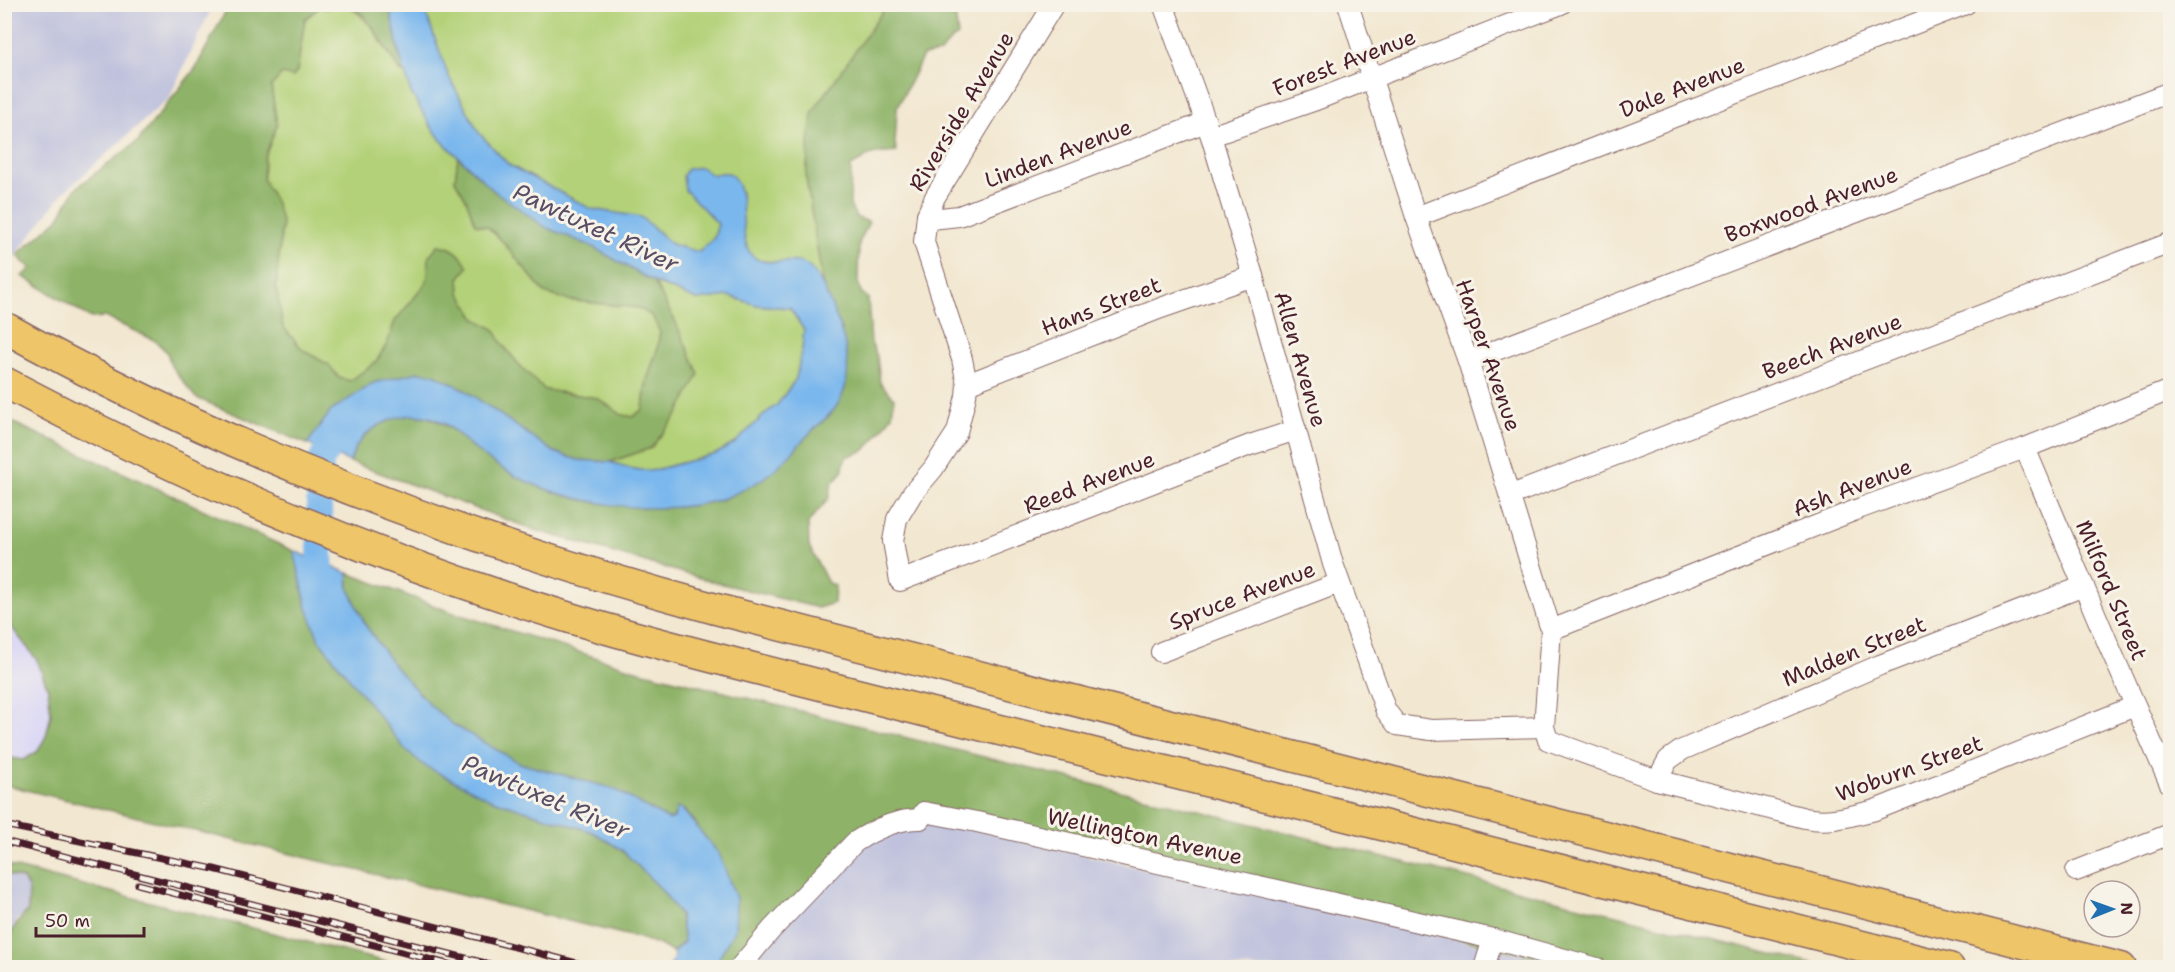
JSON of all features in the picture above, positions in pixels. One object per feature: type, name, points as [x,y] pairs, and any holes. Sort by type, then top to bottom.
[{"type":"highway","points":[[4,327],[157,405],[303,470],[353,491],[554,562],[694,603],[2121,968]]},
{"type":"highway","points":[[4,382],[145,453],[299,521],[415,567],[653,642],[1949,968]]},
{"type":"street","name":"Riverside Avenue","points":[[900,581],[893,541],[897,519],[912,494],[933,469],[957,432],[967,384],[962,359],[924,242],[927,215],[935,196],[1054,4]]},
{"type":"street","name":"Allen Avenue","points":[[1163,4],[1209,129],[1340,583],[1386,711],[1397,725],[1431,730],[1544,727]]},
{"type":"street","name":"Harper Avenue","points":[[1348,4],[1416,217],[1468,361],[1551,630],[1544,727]]},
{"type":"street","name":"Forest Avenue","points":[[1209,129],[1316,100],[1561,4]]},
{"type":"street","name":"Dale Avenue","points":[[1416,217],[1966,4]]},
{"type":"street","name":"Boxwood Avenue","points":[[1468,361],[2170,92]]},
{"type":"street","name":"Linden Avenue","points":[[927,215],[931,219],[959,216],[1209,129]]},
{"type":"street","name":"Beech Avenue","points":[[1511,495],[2170,243]]},
{"type":"street","name":"Hans Street","points":[[967,384],[1161,308],[1253,276]]},
{"type":"street","name":"Ash Avenue","points":[[1551,630],[2170,390]]},
{"type":"street","name":"Reed Avenue","points":[[900,581],[1250,445],[1296,430]]},
{"type":"street","name":"Milford Street","points":[[2025,448],[2170,784]]},
{"type":"street","name":"Spruce Avenue","points":[[1161,652],[1340,583]]},
{"type":"street","name":"Malden Street","points":[[1657,780],[1668,760],[1682,750],[1880,665],[2084,586]]},
{"type":"street","name":"Woburn Street","points":[[1657,780],[1818,821],[1836,820],[1875,810],[2135,706]]},
{"type":"street","points":[[1544,727],[1548,740],[1657,780]]},
{"type":"street","name":"Wellington Avenue","points":[[739,968],[772,929],[855,842],[870,832],[897,822],[920,819],[924,812],[1493,939],[1598,968]]},
{"type":"street","points":[[2076,871],[2170,834]]},
{"type":"street","points":[[1484,968],[1493,939]]},
{"type":"shaded area","points":[[5,4],[213,5],[169,98],[62,194],[8,265],[4,262]]},
{"type":"shaded area","points":[[4,619],[37,660],[48,689],[51,714],[46,736],[38,751],[24,760],[5,757]]},
{"type":"shaded area","points":[[923,818],[1579,968],[741,968],[854,845]]},
{"type":"shaded area","points":[[5,874],[23,879],[29,889],[28,911],[17,920],[12,932],[5,940]]},
{"type":"green space","points":[[229,5],[333,5],[327,9],[320,7],[305,19],[297,71],[293,77],[282,74],[271,86],[277,125],[264,159],[263,179],[276,203],[282,224],[276,287],[283,327],[303,350],[329,365],[339,378],[350,381],[376,362],[387,344],[395,321],[423,287],[428,277],[429,256],[438,245],[456,252],[468,267],[459,278],[460,293],[476,319],[494,329],[503,345],[520,366],[545,390],[597,398],[622,415],[633,417],[643,409],[646,383],[657,350],[660,332],[652,316],[639,308],[567,300],[545,293],[488,227],[475,224],[466,199],[455,180],[458,157],[493,190],[545,226],[591,246],[654,282],[699,374],[678,414],[651,448],[610,462],[578,460],[554,452],[463,389],[419,372],[373,383],[331,411],[307,444],[196,398],[171,366],[167,352],[154,340],[105,317],[91,318],[22,276],[29,271],[30,267],[22,261],[18,254],[58,219],[76,188],[138,141],[195,69]]},
{"type":"green space","points":[[333,5],[389,5],[400,56],[407,76],[366,18],[348,6]]},
{"type":"green space","points":[[423,5],[887,5],[812,114],[806,177],[823,286],[808,267],[800,263],[760,261],[750,255],[743,237],[741,191],[725,173],[712,175],[685,190],[718,224],[714,238],[699,252],[673,245],[641,218],[591,209],[509,165],[479,133],[448,75]]},
{"type":"green space","points":[[887,5],[954,5],[958,36],[951,40],[940,53],[923,56],[897,108],[895,144],[897,152],[872,154],[851,166],[850,205],[856,217],[869,222],[859,243],[858,282],[861,292],[868,298],[871,343],[877,356],[880,383],[894,398],[892,415],[886,424],[865,450],[846,457],[842,472],[832,483],[829,498],[808,523],[809,546],[828,583],[835,585],[834,603],[818,608],[707,580],[532,529],[350,462],[364,436],[381,424],[412,415],[423,416],[446,425],[478,452],[689,506],[721,500],[754,484],[832,413],[842,330],[823,286],[806,177],[812,113]]},
{"type":"green space","points":[[348,6],[372,27],[399,70],[407,76],[411,93],[441,140],[458,157],[455,180],[466,199],[475,224],[488,227],[545,293],[567,300],[639,308],[652,316],[660,332],[657,350],[646,383],[643,409],[633,417],[622,415],[597,398],[545,390],[520,366],[503,345],[494,329],[476,319],[460,293],[459,278],[468,267],[456,252],[448,247],[439,245],[429,256],[428,277],[423,287],[395,321],[387,344],[376,362],[350,381],[339,378],[329,365],[303,350],[283,327],[276,287],[282,224],[263,179],[264,159],[277,125],[271,86],[282,74],[297,71],[305,19],[320,7]]},
{"type":"green space","points":[[654,282],[697,300],[729,296],[757,305],[790,308],[804,330],[796,379],[777,405],[735,443],[716,454],[651,471],[633,469],[610,462],[651,448],[675,321]]},
{"type":"green space","points":[[5,419],[294,551],[307,608],[319,640],[405,749],[490,799],[593,832],[622,850],[661,889],[680,915],[684,942],[672,952],[639,938],[5,785],[5,757],[24,760],[38,751],[46,736],[51,714],[48,689],[37,660],[5,619]]},
{"type":"green space","points":[[348,573],[451,612],[636,670],[1824,967],[1579,967],[950,819],[878,830],[741,967],[714,967],[735,929],[696,823],[684,810],[677,808],[674,818],[669,820],[614,789],[519,763],[452,724],[430,705],[396,668],[366,626],[349,589]]},
{"type":"green space","points":[[5,865],[406,967],[5,967],[5,940],[28,911],[29,889],[23,879],[5,874]]},
{"type":"water","points":[[389,5],[423,5],[448,75],[479,133],[509,165],[591,209],[641,217],[673,245],[699,252],[714,238],[718,224],[685,190],[683,176],[687,169],[701,167],[712,175],[728,173],[736,180],[739,189],[746,242],[754,257],[760,261],[801,263],[812,270],[826,292],[842,335],[847,362],[845,388],[832,412],[772,471],[757,482],[719,500],[666,508],[637,507],[580,499],[526,481],[490,461],[449,427],[429,417],[399,417],[371,430],[357,445],[350,462],[307,444],[331,411],[373,383],[419,372],[434,374],[463,389],[554,452],[578,460],[610,462],[633,469],[651,471],[716,454],[735,443],[777,405],[796,379],[802,350],[804,330],[790,308],[757,305],[729,296],[697,300],[654,282],[591,246],[545,227],[493,190],[441,140],[411,93]]},
{"type":"water","points":[[294,551],[348,573],[349,589],[366,626],[396,668],[430,705],[452,724],[519,763],[614,789],[669,820],[674,818],[677,808],[683,810],[719,854],[736,898],[735,929],[714,967],[670,967],[673,952],[684,942],[680,915],[661,889],[622,850],[593,832],[490,799],[425,766],[405,749],[319,640],[307,608]]},
{"type":"waterway","name":"Pawtuxet River","points":[[324,595],[321,587],[319,504],[321,461],[337,430],[345,424]]},
{"type":"railway","points":[[4,825],[214,869],[596,968]]},
{"type":"railway","points":[[4,841],[505,968]]},
{"type":"railway","points":[[138,884],[463,968]]}]
